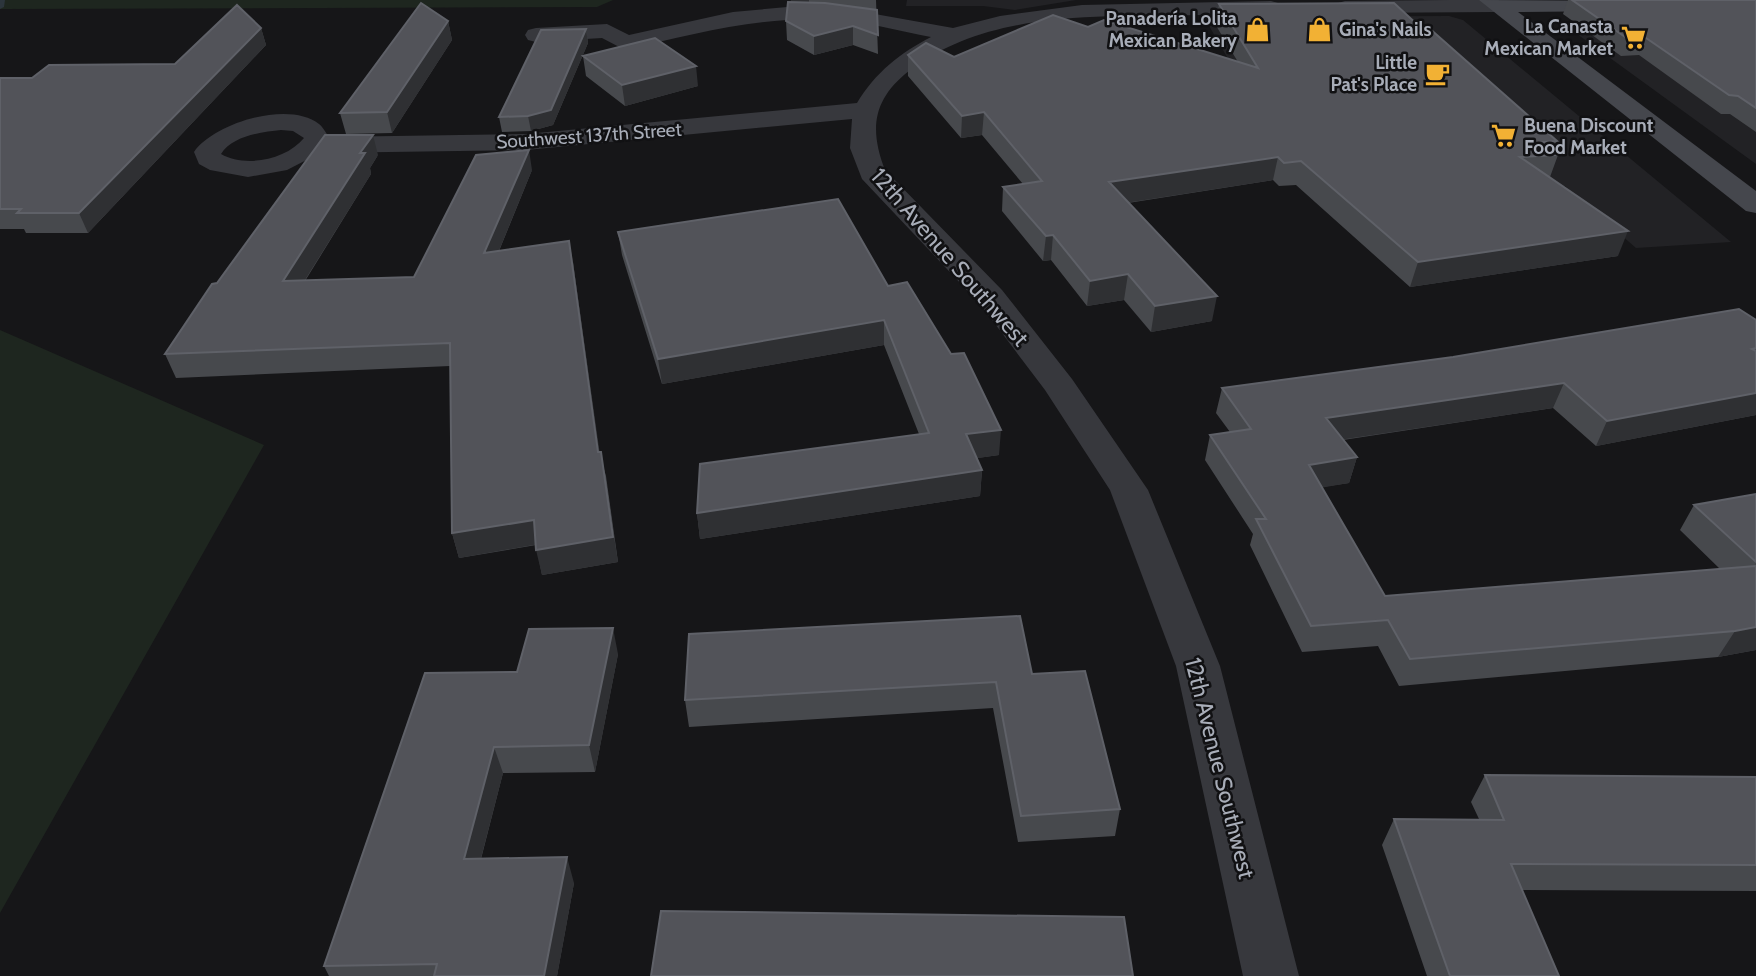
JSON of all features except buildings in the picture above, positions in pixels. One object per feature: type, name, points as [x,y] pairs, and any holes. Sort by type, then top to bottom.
[{"type":"main road","points":[[1493,3],[1637,5]]},
{"type":"main road","points":[[1493,3],[1756,205]]},
{"type":"street","points":[[1329,7],[1493,3]]},
{"type":"street","points":[[864,110],[881,83],[923,50],[953,35],[1000,22],[1082,10],[1290,7]]},
{"type":"street","points":[[536,35],[607,32],[625,43],[733,18],[808,12],[876,19],[953,35]]},
{"type":"street","name":"Southwest 137th Street","points":[[314,145],[526,142],[864,110]]},
{"type":"street","name":"12th Avenue Southwest","points":[[864,110],[863,155],[872,173],[991,297],[1060,386],[1129,490],[1198,666],[1271,976]]},
{"type":"shaded area","points":[[0,0],[613,0],[597,7],[0,9]]},
{"type":"shaded area","points":[[907,0],[1076,0],[1015,10],[983,6],[906,6]]},
{"type":"shaded area","points":[[1449,16],[1463,20],[1731,242],[1636,248],[1565,186],[1420,192],[1235,71],[1204,17]]},
{"type":"shaded area","points":[[1756,16],[1756,164],[1566,26],[1570,21],[1582,18]]},
{"type":"shaded area","points":[[0,330],[264,445],[0,913]]},
{"type":"waterway","points":[[0,7],[1,0]]},
{"type":"place","name":"Panadería Lolita Mexican Bakery","points":[[1257,29]]},
{"type":"place","name":"Gina's Nails","points":[[1319,29]]},
{"type":"place","name":"La Canasta Mexican Market","points":[[1633,37]]},
{"type":"place","name":"Little Pat's Place","points":[[1437,73]]},
{"type":"place","name":"Buena Discount Food Market","points":[[1504,136]]}]
